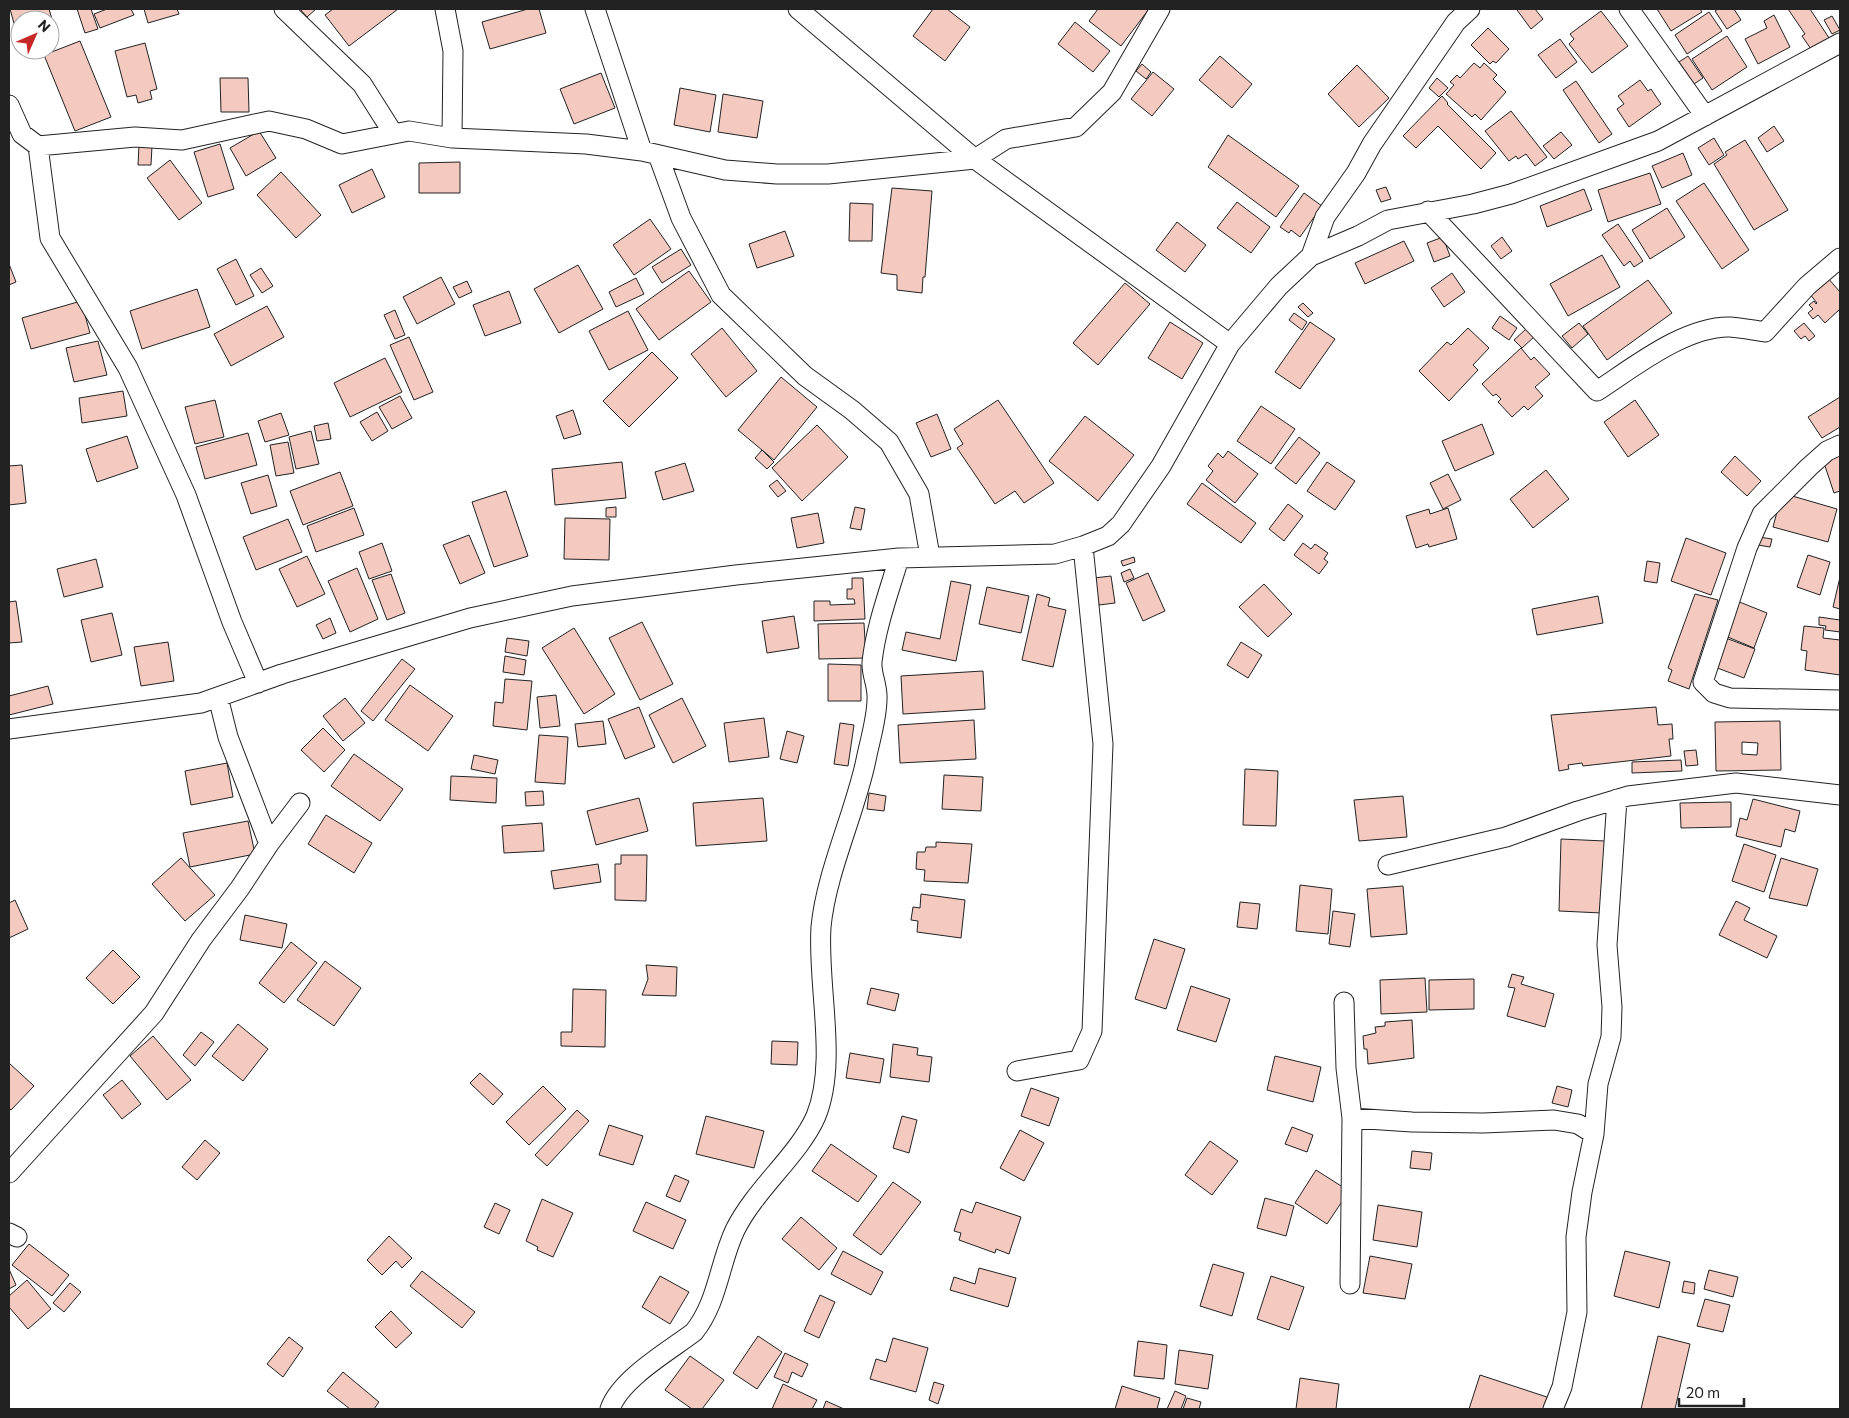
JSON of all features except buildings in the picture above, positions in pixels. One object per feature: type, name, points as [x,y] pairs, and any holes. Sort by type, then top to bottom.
[{"type":"street","points":[[284,9],[362,84],[393,133]]},
{"type":"street","points":[[445,9],[453,51],[452,138]]},
{"type":"street","points":[[595,9],[650,153],[721,295],[805,376],[852,410],[888,442],[919,494],[930,556]]},
{"type":"street","points":[[798,9],[975,159],[1230,344]]},
{"type":"street","points":[[9,105],[22,134],[38,146],[135,137],[182,140],[269,121],[306,130],[342,144],[409,131],[452,138],[586,144],[650,153],[725,170],[777,174],[828,174],[975,159],[1006,139],[1076,127],[1112,92],[1160,9]]},
{"type":"street","points":[[1310,256],[1325,217],[1356,173],[1372,144],[1456,22],[1470,9]]},
{"type":"street","points":[[1629,9],[1704,116]]},
{"type":"street","points":[[9,728],[201,703],[258,683],[470,618],[572,596],[736,575],[899,558],[1055,554],[1083,546],[1108,536],[1120,524],[1161,466],[1230,344],[1279,286],[1310,256],[1358,236],[1388,220],[1473,204],[1511,194],[1658,141],[1840,43]]},
{"type":"street","points":[[38,146],[50,238],[128,368],[186,495],[232,622],[258,683]]},
{"type":"street","points":[[1428,211],[1597,391],[1669,344],[1701,333],[1729,327],[1765,332],[1807,286],[1840,258]]},
{"type":"street","points":[[1840,444],[1827,451],[1809,467],[1762,514],[1747,548],[1703,682],[1714,693],[1730,698],[1840,700]]},
{"type":"street","points":[[1017,1071],[1079,1060],[1092,1031],[1103,744],[1083,546]]},
{"type":"street","points":[[610,1409],[613,1400],[629,1382],[694,1332],[702,1322],[716,1293],[725,1250],[740,1219],[763,1186],[799,1143],[816,1116],[824,1088],[821,927],[828,895],[866,762],[878,698],[872,665],[876,635],[899,558]]},
{"type":"street","points":[[218,697],[228,737],[269,844]]},
{"type":"street","points":[[1388,865],[1506,838],[1628,796],[1736,783],[1840,795]]},
{"type":"street","points":[[1553,1409],[1562,1387],[1578,1312],[1576,1237],[1582,1192],[1594,1134],[1598,1084],[1611,1037],[1612,1007],[1607,945],[1617,799]]},
{"type":"street","points":[[9,1172],[154,1013],[201,940],[300,803]]},
{"type":"street","points":[[1344,1002],[1346,1068],[1352,1118],[1350,1284]]},
{"type":"street","points":[[1352,1118],[1412,1122],[1554,1120],[1578,1124],[1594,1134]]}]
